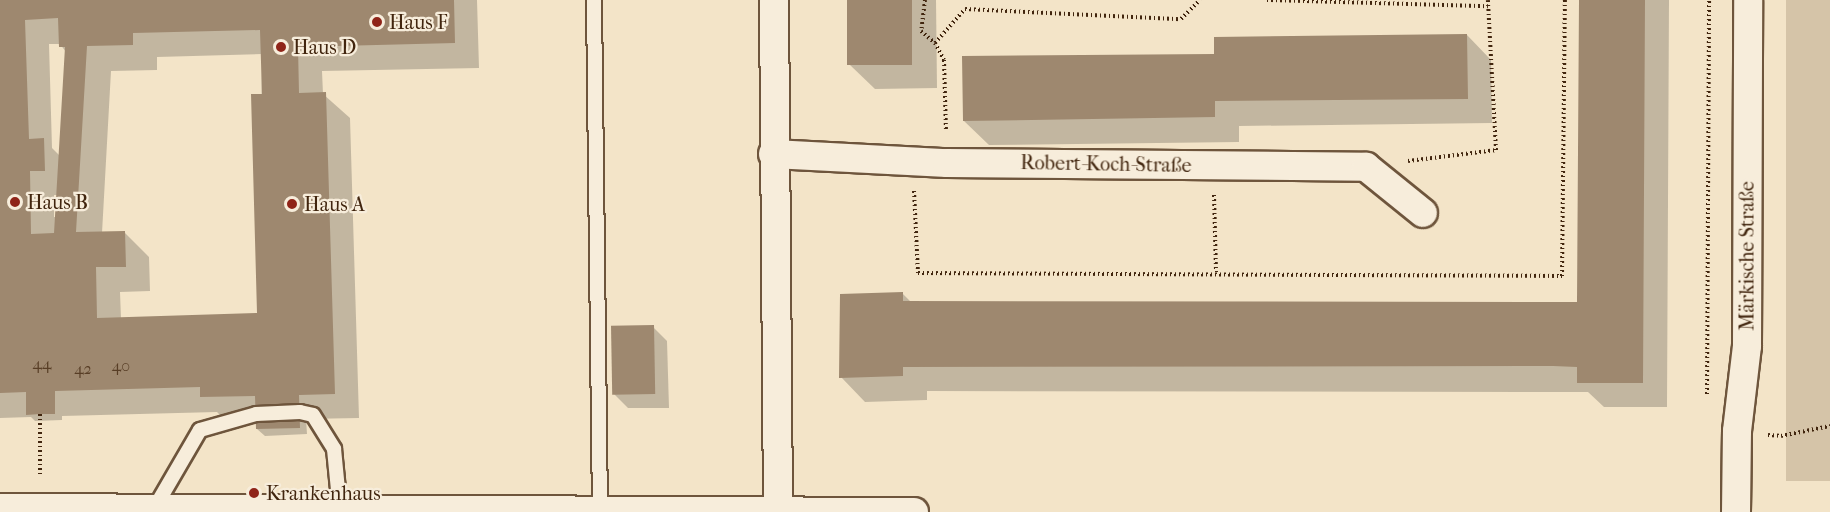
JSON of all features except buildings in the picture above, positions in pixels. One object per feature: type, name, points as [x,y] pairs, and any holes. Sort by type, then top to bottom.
[{"type":"street","points":[[774,0],[778,511]]},
{"type":"street","name":"Märkische Straße","points":[[1736,512],[1737,431],[1747,346],[1748,0]]},
{"type":"street","name":"Robert-Koch-Straße","points":[[774,154],[947,163],[1366,167]]},
{"type":"street","points":[[1366,167],[1423,213]]},
{"type":"street","points":[[0,508],[914,512]]},
{"type":"lane","points":[[594,0],[600,511]]},
{"type":"lane","points":[[154,509],[200,430],[256,414],[300,412],[313,415],[334,449],[340,510]]},
{"type":"path","points":[[925,0],[921,31],[935,43],[944,60],[947,163]]},
{"type":"path","points":[[935,43],[965,9],[1181,19],[1200,0]]},
{"type":"path","points":[[1267,0],[1488,6]]},
{"type":"path","points":[[1366,167],[1496,150],[1488,0]]},
{"type":"path","points":[[912,161],[918,273],[1216,272],[1562,276],[1565,0]]},
{"type":"path","points":[[1707,405],[1709,0]]},
{"type":"path","points":[[1213,166],[1216,272]]},
{"type":"path","points":[[40,414],[41,508]]},
{"type":"path","points":[[1737,431],[1780,436],[1830,426]]},
{"type":"shaded area","points":[[1786,0],[1830,0],[1830,481],[1786,481]]},
{"type":"place","name":"Haus F","points":[[377,22]]},
{"type":"place","name":"Haus D","points":[[281,47]]},
{"type":"place","name":"Haus B","points":[[15,202]]},
{"type":"place","name":"Haus A","points":[[292,204]]},
{"type":"place","name":"Krankenhaus","points":[[254,493]]}]
